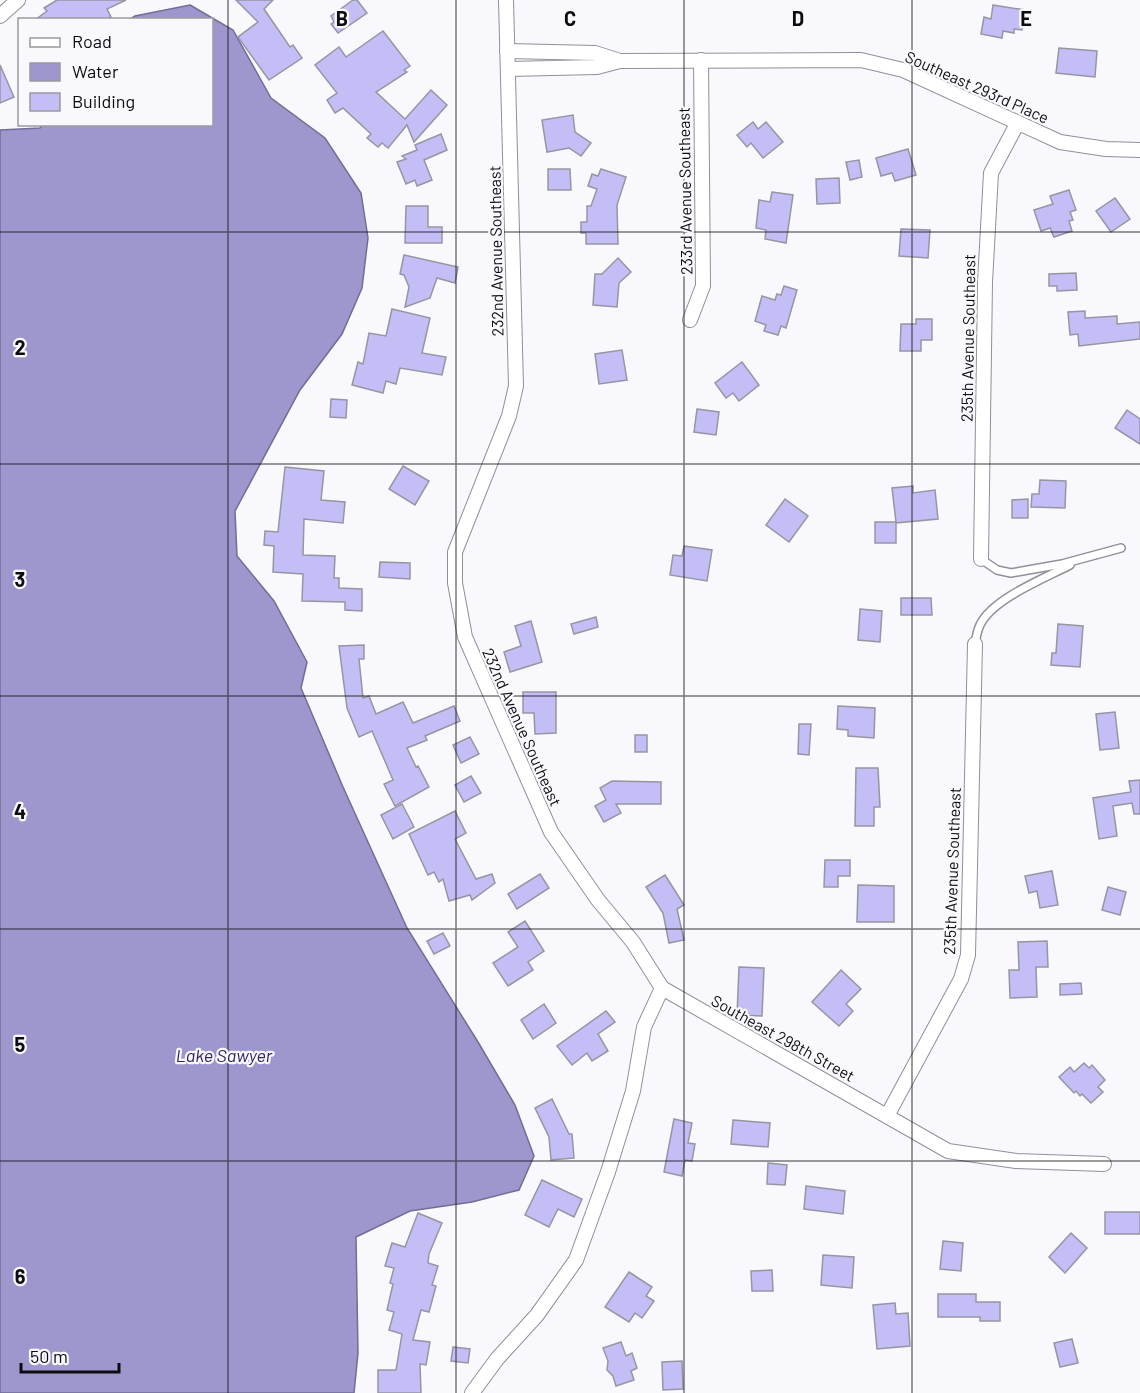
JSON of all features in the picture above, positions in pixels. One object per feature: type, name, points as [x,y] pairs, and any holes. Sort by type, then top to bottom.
[{"type":"street","points":[[0,16],[18,0]]},
{"type":"street","name":"232nd Avenue Southeast","points":[[506,0],[516,386],[508,416],[455,552],[455,583],[460,615],[465,638],[551,832],[598,900],[633,942],[662,988]]},
{"type":"street","name":"Southeast 293rd Place","points":[[507,51],[595,53],[620,60],[861,60],[903,70],[1060,142],[1106,149],[1140,150]]},
{"type":"street","name":"Southeast 293rd Place","points":[[508,69],[597,67],[620,60]]},
{"type":"street","name":"233rd Avenue Southeast","points":[[690,320],[703,286],[700,60]]},
{"type":"street","name":"235th Avenue Southeast","points":[[981,559],[985,282],[991,173],[1017,124]]},
{"type":"street","name":"235th Avenue Southeast","points":[[888,1116],[961,979],[968,955],[975,644]]},
{"type":"street","points":[[472,1393],[537,1315],[576,1260],[608,1172],[633,1091],[644,1027],[662,988]]},
{"type":"street","name":"Southeast 298th Street","points":[[662,988],[948,1151],[1016,1161],[1104,1164]]},
{"type":"lane","points":[[981,559],[997,570],[1011,573],[1121,548]]},
{"type":"lane","points":[[975,644],[980,624],[998,604],[1020,590],[1083,558]]},
{"type":"water","name":"Lake Sawyer","points":[[190,5],[212,18],[132,18]]},
{"type":"water","name":"Lake Sawyer","points":[[213,18],[233,30],[271,98],[325,138],[361,193],[368,238],[362,288],[342,334],[300,390],[235,511],[237,556],[274,601],[307,662],[301,688],[407,928],[515,1105],[534,1156],[519,1190],[472,1202],[410,1211],[356,1237],[358,1353],[354,1393],[0,1393],[0,130],[40,128],[42,126],[213,126]]},
{"type":"building","points":[[57,0],[126,0],[107,9],[111,17],[109,18],[38,18],[47,11],[44,8]]},
{"type":"building","points":[[236,0],[273,0],[264,9],[290,47],[293,45],[302,58],[269,80],[238,37],[258,22]]},
{"type":"building","points":[[353,0],[357,0],[367,13],[338,33],[331,24],[334,22],[331,16]]},
{"type":"building","points":[[993,5],[1025,10],[1022,30],[1014,29],[1014,33],[1003,31],[1002,38],[981,34],[984,17],[991,19]]},
{"type":"building","points":[[383,31],[410,66],[404,70],[407,72],[376,92],[405,119],[431,90],[447,105],[414,142],[407,125],[388,148],[382,143],[378,147],[367,138],[371,134],[343,108],[335,113],[327,100],[337,93],[315,65],[339,47],[346,57]]},
{"type":"building","points":[[1059,48],[1097,51],[1095,77],[1056,73]]},
{"type":"building","points":[[0,65],[14,97],[0,103]]},
{"type":"building","points":[[573,115],[575,132],[591,143],[581,156],[569,148],[547,152],[542,120]]},
{"type":"building","points":[[753,122],[758,129],[766,122],[783,142],[763,158],[751,143],[747,147],[737,135]]},
{"type":"building","points":[[441,134],[447,150],[424,160],[432,180],[417,186],[415,180],[406,184],[397,162],[406,159],[402,156],[417,150],[415,145]]},
{"type":"building","points":[[908,149],[916,175],[895,181],[892,173],[881,176],[876,158]]},
{"type":"building","points":[[859,160],[862,177],[850,180],[846,162]]},
{"type":"building","points":[[548,169],[570,169],[571,190],[548,190]]},
{"type":"building","points":[[601,169],[626,177],[617,205],[618,244],[586,244],[586,233],[581,233],[581,222],[587,222],[587,206],[591,206],[597,189],[588,186],[592,174],[598,176]]},
{"type":"building","points":[[839,178],[840,203],[817,204],[816,179]]},
{"type":"building","points":[[1069,190],[1076,210],[1070,212],[1073,220],[1069,221],[1072,231],[1054,237],[1050,228],[1041,231],[1034,210],[1053,204],[1050,196]]},
{"type":"building","points":[[772,192],[793,195],[786,243],[765,239],[766,230],[756,228],[759,200],[770,202]]},
{"type":"building","points":[[1115,198],[1130,219],[1111,232],[1096,211]]},
{"type":"building","points":[[406,206],[428,206],[428,227],[442,227],[442,243],[405,243]]},
{"type":"building","points":[[901,229],[930,230],[928,258],[899,256]]},
{"type":"building","points":[[404,255],[458,267],[455,283],[437,278],[430,298],[405,307],[409,287],[404,275],[400,274]]},
{"type":"building","points":[[618,258],[631,272],[619,283],[617,307],[593,305],[595,274],[602,274]]},
{"type":"building","points":[[1076,273],[1077,290],[1057,291],[1057,286],[1049,286],[1049,274]]},
{"type":"building","points":[[784,286],[797,290],[786,328],[781,326],[778,335],[764,331],[766,325],[755,321],[762,296],[775,300],[777,294],[781,295]]},
{"type":"building","points":[[392,309],[430,318],[422,353],[446,357],[442,375],[400,368],[396,384],[386,381],[383,393],[352,385],[358,362],[363,364],[369,333],[386,336]]},
{"type":"building","points":[[1085,311],[1085,318],[1117,316],[1117,324],[1140,322],[1140,339],[1079,346],[1078,334],[1070,335],[1068,312]]},
{"type":"building","points":[[916,319],[932,319],[932,340],[921,340],[921,351],[900,351],[901,324],[916,324]]},
{"type":"building","points":[[622,350],[627,380],[599,384],[595,354]]},
{"type":"building","points":[[742,362],[759,385],[739,401],[733,393],[726,398],[715,383]]},
{"type":"building","points":[[331,399],[347,400],[346,418],[330,417]]},
{"type":"building","points":[[697,409],[719,412],[716,435],[694,432]]},
{"type":"building","points":[[1127,410],[1140,419],[1140,444],[1115,428]]},
{"type":"building","points":[[403,466],[429,481],[415,505],[389,489]]},
{"type":"building","points":[[285,467],[324,471],[321,500],[345,502],[343,523],[304,519],[303,555],[335,556],[334,578],[339,578],[339,588],[362,589],[362,611],[345,610],[345,602],[302,601],[303,574],[273,572],[274,546],[264,545],[265,531],[278,532]]},
{"type":"building","points":[[1040,480],[1066,481],[1065,508],[1031,507],[1032,494],[1039,494]]},
{"type":"building","points":[[913,486],[913,493],[935,490],[938,519],[896,523],[896,543],[875,543],[875,522],[896,522],[892,488]]},
{"type":"building","points":[[785,499],[808,516],[789,542],[766,525]]},
{"type":"building","points":[[1028,499],[1028,518],[1012,518],[1012,500]]},
{"type":"building","points":[[684,546],[712,550],[707,581],[670,575],[673,555],[682,556]]},
{"type":"building","points":[[380,562],[410,563],[410,579],[379,577]]},
{"type":"building","points":[[901,598],[931,598],[932,615],[901,615]]},
{"type":"building","points":[[860,609],[882,611],[880,642],[858,640]]},
{"type":"building","points":[[596,617],[598,627],[574,634],[571,624]]},
{"type":"building","points":[[531,621],[542,662],[510,672],[504,652],[521,646],[515,626]]},
{"type":"building","points":[[1058,624],[1083,626],[1080,667],[1051,665],[1052,653],[1056,653]]},
{"type":"building","points":[[364,645],[364,659],[359,659],[363,698],[369,696],[376,714],[403,702],[413,723],[454,706],[460,721],[425,736],[427,740],[407,748],[429,787],[395,806],[384,784],[393,780],[372,731],[359,737],[347,708],[339,646]]},
{"type":"building","points":[[523,692],[556,692],[556,733],[535,734],[534,713],[523,713]]},
{"type":"building","points":[[838,706],[875,708],[874,738],[848,736],[848,730],[837,729]]},
{"type":"building","points":[[1115,712],[1119,748],[1100,750],[1096,714]]},
{"type":"building","points":[[799,724],[811,724],[809,755],[798,754]]},
{"type":"building","points":[[635,735],[647,735],[647,752],[635,752]]},
{"type":"building","points":[[470,737],[479,754],[461,763],[453,745]]},
{"type":"building","points":[[856,768],[878,768],[880,807],[874,807],[874,826],[855,826]]},
{"type":"building","points":[[471,776],[481,793],[464,802],[455,785]]},
{"type":"building","points":[[1140,780],[1140,814],[1134,814],[1132,803],[1113,806],[1117,836],[1099,839],[1093,798],[1131,792],[1129,781]]},
{"type":"building","points":[[612,781],[661,782],[661,804],[616,804],[621,813],[604,822],[595,806],[606,800],[600,788]]},
{"type":"building","points":[[402,804],[414,827],[393,839],[381,815]]},
{"type":"building","points":[[455,811],[466,833],[455,839],[476,879],[492,874],[495,883],[472,900],[470,895],[449,901],[443,879],[439,882],[434,872],[428,875],[409,834]]},
{"type":"building","points":[[825,860],[850,860],[850,876],[838,876],[838,887],[824,887]]},
{"type":"building","points":[[1052,871],[1058,905],[1040,908],[1037,891],[1029,893],[1025,876]]},
{"type":"building","points":[[540,874],[549,888],[517,909],[508,894]]},
{"type":"building","points":[[665,875],[684,905],[677,909],[684,940],[669,943],[663,913],[646,887]]},
{"type":"building","points":[[858,885],[894,886],[894,922],[857,922]]},
{"type":"building","points":[[1108,887],[1126,892],[1120,915],[1102,910]]},
{"type":"building","points":[[525,921],[544,951],[528,962],[533,970],[508,986],[493,963],[518,947],[508,932]]},
{"type":"building","points":[[443,933],[450,946],[434,954],[427,941]]},
{"type":"building","points":[[1047,941],[1048,967],[1036,967],[1037,997],[1010,998],[1009,970],[1019,970],[1018,942]]},
{"type":"building","points":[[739,967],[764,968],[762,1016],[737,1015]]},
{"type":"building","points":[[841,970],[861,989],[846,1004],[853,1011],[839,1026],[812,1002]]},
{"type":"building","points":[[1081,983],[1082,994],[1060,995],[1060,984]]},
{"type":"building","points":[[544,1004],[556,1023],[533,1039],[521,1020]]},
{"type":"building","points":[[606,1011],[615,1022],[598,1034],[608,1051],[592,1061],[587,1053],[572,1065],[557,1046]]},
{"type":"building","points":[[1084,1063],[1089,1068],[1092,1065],[1105,1080],[1098,1087],[1103,1092],[1091,1103],[1082,1094],[1080,1096],[1076,1091],[1074,1093],[1059,1077],[1070,1067],[1074,1072]]},
{"type":"building","points":[[552,1099],[569,1134],[572,1134],[574,1158],[551,1160],[549,1137],[535,1108]]},
{"type":"building","points":[[674,1119],[692,1123],[688,1143],[695,1144],[692,1161],[685,1160],[682,1176],[664,1172]]},
{"type":"building","points":[[733,1120],[770,1123],[768,1147],[731,1144]]},
{"type":"building","points":[[768,1163],[787,1165],[785,1185],[767,1184]]},
{"type":"building","points":[[542,1180],[582,1199],[574,1217],[558,1209],[549,1227],[525,1215]]},
{"type":"building","points":[[806,1186],[845,1191],[843,1214],[804,1209]]},
{"type":"building","points":[[1105,1212],[1140,1212],[1140,1234],[1105,1234]]},
{"type":"building","points":[[418,1213],[442,1223],[429,1254],[428,1263],[438,1266],[432,1285],[436,1286],[429,1312],[421,1310],[413,1340],[430,1342],[426,1365],[420,1364],[421,1393],[378,1393],[378,1370],[396,1370],[402,1334],[389,1330],[394,1312],[387,1310],[394,1268],[385,1266],[392,1243],[405,1247]]},
{"type":"building","points":[[1071,1233],[1087,1248],[1065,1273],[1049,1257]]},
{"type":"building","points":[[943,1241],[963,1243],[961,1271],[940,1269]]},
{"type":"building","points":[[823,1255],[854,1257],[852,1288],[821,1285]]},
{"type":"building","points":[[772,1270],[773,1291],[752,1291],[751,1271]]},
{"type":"building","points":[[629,1272],[652,1287],[646,1296],[654,1301],[642,1318],[635,1313],[629,1322],[605,1307]]},
{"type":"building","points":[[938,1294],[976,1294],[976,1302],[1000,1302],[1000,1321],[980,1321],[980,1317],[938,1317]]},
{"type":"building","points":[[895,1303],[896,1314],[908,1313],[910,1346],[877,1349],[873,1305]]},
{"type":"building","points":[[1072,1339],[1078,1363],[1060,1367],[1054,1343]]},
{"type":"building","points":[[621,1342],[626,1356],[632,1353],[637,1368],[631,1371],[634,1380],[616,1386],[613,1376],[607,1370],[608,1361],[603,1348]]},
{"type":"building","points":[[453,1347],[470,1349],[468,1363],[451,1361]]},
{"type":"building","points":[[682,1361],[683,1389],[663,1390],[662,1362]]}]
